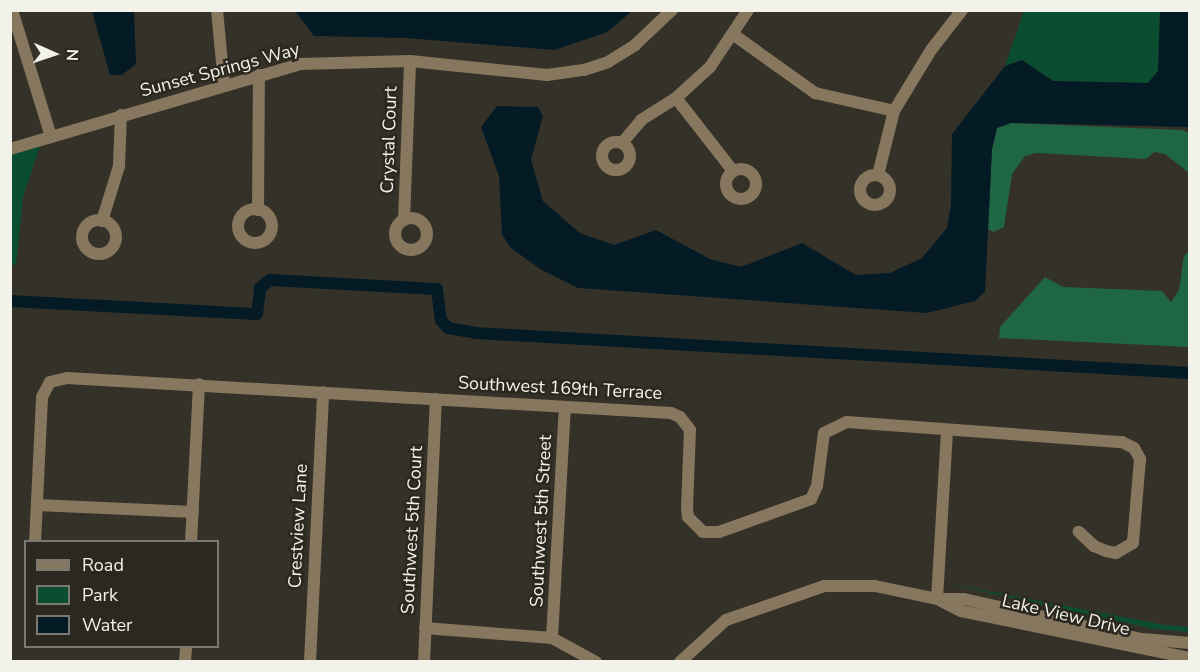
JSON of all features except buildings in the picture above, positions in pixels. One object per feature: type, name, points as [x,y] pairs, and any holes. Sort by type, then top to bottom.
[{"type":"street","points":[[12,10],[51,137]]},
{"type":"street","points":[[217,10],[224,84]]},
{"type":"street","name":"Sunset Springs Way","points":[[10,149],[224,84],[300,64],[410,61],[516,74],[547,75],[608,62],[648,35],[672,10]]},
{"type":"street","points":[[622,143],[641,120],[676,98],[710,67],[734,35],[748,10]]},
{"type":"street","points":[[878,175],[894,111],[921,66],[962,10]]},
{"type":"street","points":[[734,35],[815,93],[894,111]]},
{"type":"street","name":"Crystal Court","points":[[404,220],[410,61]]},
{"type":"street","points":[[258,210],[259,75]]},
{"type":"street","points":[[676,98],[733,171]]},
{"type":"street","points":[[102,221],[118,166],[121,115]]},
{"type":"street","name":"Southwest 169th Terrace","points":[[37,505],[42,397],[50,382],[66,378],[565,407],[680,417],[690,430],[692,441],[688,517],[703,532],[719,532],[811,499],[817,486],[819,447],[824,433],[833,426],[848,422],[947,432],[1122,442],[1134,448],[1140,459],[1133,543],[1116,553],[1106,551],[1094,546],[1079,532]]},
{"type":"street","points":[[191,540],[199,384]]},
{"type":"street","name":"Crestview Lane","points":[[310,662],[323,392]]},
{"type":"street","name":"Southwest 5th Court","points":[[423,662],[436,399]]},
{"type":"street","name":"Southwest 5th Street","points":[[552,638],[565,407]]},
{"type":"street","points":[[938,599],[947,432]]},
{"type":"street","points":[[35,540],[37,505],[193,512]]},
{"type":"street","name":"Lake View Drive","points":[[680,662],[726,620],[824,586],[875,586],[938,599],[964,599],[1142,639],[1190,644]]},
{"type":"street","name":"Lake View Drive","points":[[938,599],[961,610],[1190,658]]},
{"type":"street","points":[[425,628],[552,638],[596,662]]},
{"type":"green space","points":[[1024,11],[1160,11],[1158,71],[1148,83],[1053,81],[1022,60],[1005,66]]},
{"type":"green space","points":[[1011,123],[1182,130],[1189,133],[1189,173],[1165,154],[1154,152],[1146,159],[1036,153],[1025,156],[1012,174],[1004,227],[993,232],[988,229],[992,149],[997,128]]},
{"type":"green space","points":[[42,140],[23,197],[16,265],[10,264],[10,149]]},
{"type":"green space","points":[[1189,252],[1189,347],[999,338],[1000,327],[1045,277],[1063,287],[1162,291],[1171,302],[1179,290],[1184,256]]},
{"type":"green space","points":[[940,582],[1165,625],[1189,627],[1189,632],[1154,629]]},
{"type":"water","points":[[92,11],[134,11],[136,64],[122,75],[110,75]]},
{"type":"water","points":[[295,11],[632,11],[607,32],[555,50],[406,38],[314,36]]},
{"type":"water","points":[[1160,11],[1189,11],[1189,127],[1011,123],[997,128],[992,149],[985,292],[975,301],[927,313],[578,288],[540,269],[511,248],[502,235],[499,176],[481,127],[497,106],[538,107],[543,116],[531,160],[543,201],[580,233],[614,245],[656,230],[710,259],[741,267],[802,243],[856,275],[890,273],[922,258],[947,228],[951,204],[952,134],[1005,66],[1022,60],[1053,81],[1148,83],[1158,71]]},
{"type":"waterway","points":[[10,301],[257,314],[260,288],[270,280],[437,289],[441,320],[448,328],[475,333],[1190,373]]}]
